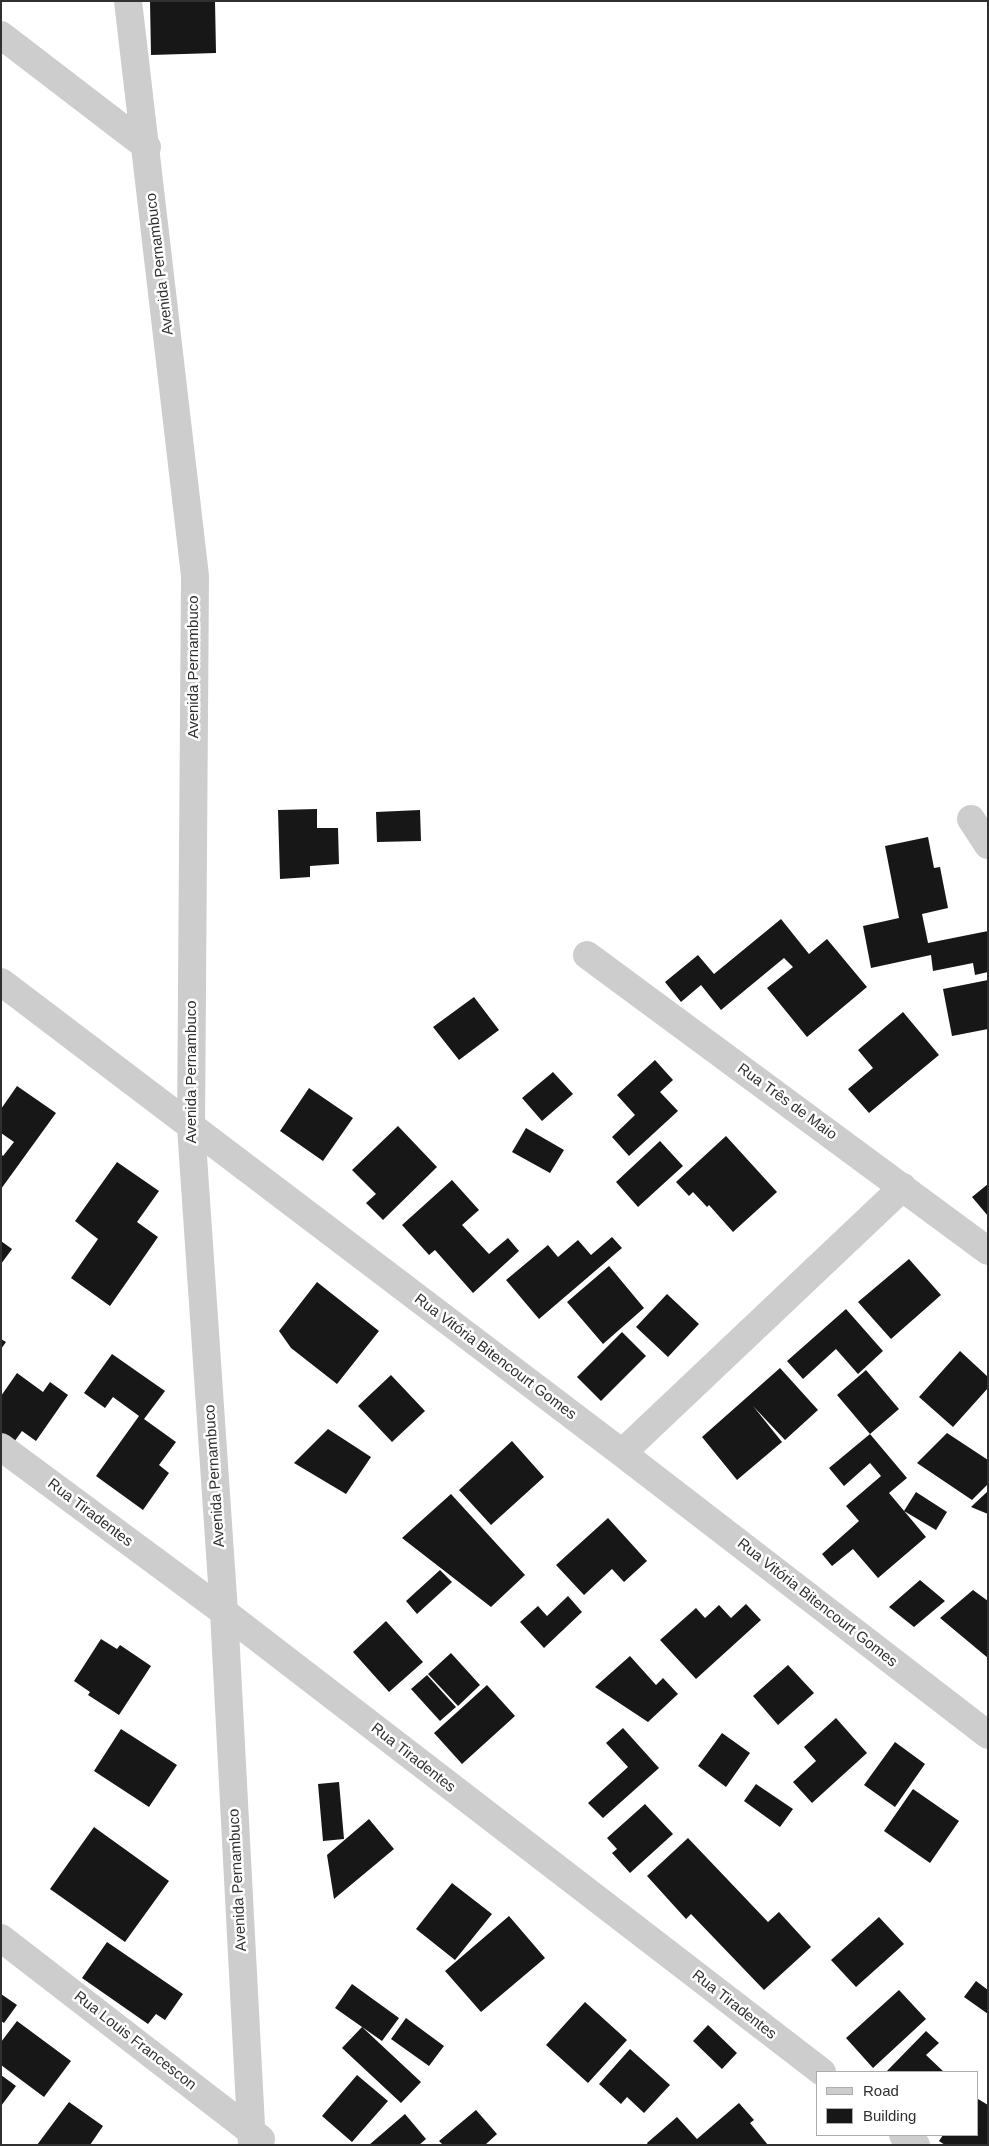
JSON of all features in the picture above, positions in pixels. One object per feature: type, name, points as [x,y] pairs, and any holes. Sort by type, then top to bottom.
[{"type":"street","name":"Avenida Pernambuco","points":[[128,1],[147,147],[195,576],[191,1127],[257,2140]]},
{"type":"street","points":[[1,35],[147,147]]},
{"type":"street","points":[[971,820],[988,845]]},
{"type":"street","name":"Rua Três de Maio","points":[[586,955],[988,1251]]},
{"type":"street","name":"Rua Vitória Bitencourt Gomes","points":[[1,982],[622,1453],[988,1735]]},
{"type":"street","points":[[622,1453],[903,1187]]},
{"type":"street","name":"Rua Tiradentes","points":[[1,1447],[224,1612],[821,2071]]},
{"type":"street","name":"Rua Louis Francescon","points":[[1,1938],[257,2140]]},
{"type":"street","points":[[904,2136],[916,2145]]},
{"type":"building","points":[[150,1],[215,1],[216,53],[151,55]]},
{"type":"building","points":[[317,809],[317,828],[338,828],[339,864],[310,866],[310,877],[280,879],[278,810]]},
{"type":"building","points":[[420,810],[421,841],[377,842],[376,812]]},
{"type":"building","points":[[928,837],[934,868],[940,867],[948,908],[922,914],[928,943],[988,931],[988,972],[975,975],[973,963],[933,971],[931,955],[871,968],[863,926],[899,918],[885,846]]},
{"type":"building","points":[[781,919],[809,954],[827,939],[867,987],[807,1037],[767,988],[793,967],[784,958],[721,1010],[701,985],[681,1002],[665,982],[698,955],[714,974]]},
{"type":"building","points":[[988,980],[988,1029],[952,1036],[943,989]]},
{"type":"building","points":[[474,997],[499,1030],[459,1060],[433,1027]]},
{"type":"building","points":[[903,1012],[939,1055],[869,1113],[848,1089],[873,1068],[858,1050]]},
{"type":"building","points":[[655,1060],[673,1080],[660,1092],[678,1111],[629,1156],[612,1137],[635,1115],[617,1095]]},
{"type":"building","points":[[553,1072],[573,1094],[542,1121],[522,1098]]},
{"type":"building","points":[[17,1086],[56,1113],[1,1189],[1,1154],[3,1156],[14,1142],[1,1133],[1,1109]]},
{"type":"building","points":[[309,1088],[353,1118],[323,1161],[280,1131]]},
{"type":"building","points":[[398,1126],[437,1167],[383,1220],[366,1203],[376,1194],[352,1170]]},
{"type":"building","points":[[526,1128],[564,1150],[550,1173],[512,1152]]},
{"type":"building","points":[[726,1136],[777,1192],[733,1232],[709,1205],[707,1207],[693,1192],[689,1196],[676,1182]]},
{"type":"building","points":[[660,1141],[683,1166],[638,1207],[616,1182]]},
{"type":"building","points":[[117,1162],[159,1191],[137,1222],[158,1237],[110,1306],[71,1278],[98,1239],[75,1221]]},
{"type":"building","points":[[452,1180],[479,1210],[462,1225],[489,1254],[508,1238],[519,1251],[473,1293],[435,1250],[429,1255],[402,1225]]},
{"type":"building","points":[[988,1184],[988,1216],[972,1197]]},
{"type":"building","points":[[612,1237],[622,1248],[539,1319],[506,1280],[548,1245],[558,1257],[578,1240],[591,1255]]},
{"type":"building","points":[[1,1241],[12,1249],[1,1264]]},
{"type":"building","points":[[909,1259],[941,1295],[891,1339],[858,1302]]},
{"type":"building","points":[[609,1266],[644,1308],[603,1344],[567,1302]]},
{"type":"building","points":[[317,1282],[379,1331],[337,1384],[291,1348],[279,1331]]},
{"type":"building","points":[[667,1294],[699,1324],[668,1357],[636,1327]]},
{"type":"building","points":[[846,1309],[883,1351],[858,1374],[836,1349],[803,1379],[787,1361]]},
{"type":"building","points":[[622,1332],[646,1356],[601,1401],[577,1377]]},
{"type":"building","points":[[1,1339],[6,1342],[1,1349]]},
{"type":"building","points":[[960,1351],[988,1377],[988,1388],[953,1427],[919,1397]]},
{"type":"building","points":[[112,1354],[165,1391],[144,1419],[176,1442],[159,1465],[169,1473],[143,1510],[96,1476],[139,1416],[113,1397],[105,1408],[84,1393]]},
{"type":"building","points":[[780,1368],[818,1410],[785,1440],[753,1406],[782,1442],[737,1480],[702,1437]]},
{"type":"building","points":[[866,1370],[899,1409],[870,1434],[837,1395]]},
{"type":"building","points":[[17,1373],[43,1392],[50,1382],[68,1395],[36,1441],[22,1431],[14,1442],[1,1433],[1,1396]]},
{"type":"building","points":[[391,1375],[425,1411],[392,1442],[358,1406]]},
{"type":"building","points":[[328,1429],[371,1457],[346,1494],[294,1463]]},
{"type":"building","points":[[947,1433],[988,1460],[988,1484],[972,1500],[917,1463]]},
{"type":"building","points":[[870,1434],[907,1478],[889,1493],[926,1537],[878,1578],[853,1549],[832,1566],[822,1554],[859,1521],[846,1506],[881,1476],[870,1463],[844,1486],[829,1468]]},
{"type":"building","points":[[512,1441],[544,1477],[491,1525],[459,1490]]},
{"type":"building","points":[[988,1491],[988,1514],[971,1507]]},
{"type":"building","points":[[916,1492],[947,1512],[936,1530],[904,1511]]},
{"type":"building","points":[[451,1494],[525,1575],[491,1607],[402,1538]]},
{"type":"building","points":[[608,1518],[647,1561],[624,1582],[612,1569],[584,1595],[556,1565]]},
{"type":"building","points":[[440,1570],[452,1582],[417,1614],[406,1601]]},
{"type":"building","points":[[920,1580],[945,1601],[914,1627],[889,1607]]},
{"type":"building","points":[[973,1590],[988,1601],[988,1658],[940,1618]]},
{"type":"building","points":[[568,1596],[582,1612],[544,1648],[520,1622],[538,1606],[547,1616]]},
{"type":"building","points":[[746,1604],[761,1620],[696,1679],[660,1640],[696,1608],[705,1618],[719,1605],[731,1618]]},
{"type":"building","points":[[386,1621],[423,1662],[389,1692],[353,1652]]},
{"type":"building","points":[[101,1639],[117,1649],[120,1645],[151,1666],[119,1715],[88,1695],[90,1692],[74,1681]]},
{"type":"building","points":[[451,1653],[480,1685],[458,1706],[428,1674]]},
{"type":"building","points":[[630,1656],[656,1685],[663,1678],[678,1694],[648,1722],[595,1687]]},
{"type":"building","points":[[788,1665],[814,1693],[778,1725],[753,1696]]},
{"type":"building","points":[[427,1675],[456,1707],[440,1721],[411,1689]]},
{"type":"building","points":[[487,1685],[515,1716],[462,1764],[434,1733]]},
{"type":"building","points":[[836,1718],[867,1753],[812,1803],[793,1782],[816,1761],[804,1747]]},
{"type":"building","points":[[623,1728],[659,1768],[603,1818],[588,1803],[628,1767],[606,1743]]},
{"type":"building","points":[[121,1729],[177,1765],[149,1807],[94,1771]]},
{"type":"building","points":[[722,1733],[750,1753],[726,1787],[698,1766]]},
{"type":"building","points":[[895,1742],[925,1764],[895,1807],[864,1785]]},
{"type":"building","points":[[339,1782],[344,1839],[323,1841],[318,1784]]},
{"type":"building","points":[[756,1784],[793,1809],[780,1827],[744,1801]]},
{"type":"building","points":[[913,1789],[959,1821],[930,1863],[884,1831]]},
{"type":"building","points":[[645,1804],[673,1834],[630,1873],[612,1853],[617,1849],[607,1838]]},
{"type":"building","points":[[369,1819],[394,1849],[334,1899],[327,1855]]},
{"type":"building","points":[[94,1827],[169,1881],[125,1942],[50,1889]]},
{"type":"building","points":[[688,1838],[768,1922],[779,1912],[811,1947],[764,1990],[691,1914],[686,1919],[647,1876]]},
{"type":"building","points":[[452,1883],[492,1914],[455,1960],[416,1929]]},
{"type":"building","points":[[509,1916],[545,1958],[481,2012],[445,1971]]},
{"type":"building","points":[[879,1917],[904,1944],[856,1987],[831,1960]]},
{"type":"building","points":[[107,1942],[183,1994],[165,2020],[156,2014],[148,2024],[82,1978]]},
{"type":"building","points":[[976,1981],[988,1990],[988,2014],[964,1997]]},
{"type":"building","points":[[352,1984],[399,2018],[382,2041],[335,2008]]},
{"type":"building","points":[[899,1990],[926,2019],[873,2068],[846,2038]]},
{"type":"building","points":[[1,1994],[17,2005],[4,2023],[1,2021]]},
{"type":"building","points":[[585,2002],[627,2040],[588,2083],[546,2045]]},
{"type":"building","points":[[406,2018],[444,2046],[429,2066],[391,2039]]},
{"type":"building","points":[[17,2021],[71,2061],[44,2097],[1,2065],[1,2042]]},
{"type":"building","points":[[708,2025],[737,2053],[722,2069],[693,2041]]},
{"type":"building","points":[[362,2027],[421,2082],[401,2103],[342,2048]]},
{"type":"building","points":[[926,2031],[939,2043],[926,2055],[943,2071],[887,2071]]},
{"type":"building","points":[[630,2049],[670,2085],[644,2113],[627,2097],[621,2104],[599,2084]]},
{"type":"building","points":[[1,2075],[16,2086],[1,2106]]},
{"type":"building","points":[[357,2075],[388,2101],[352,2142],[322,2116]]},
{"type":"building","points":[[979,2100],[988,2105],[988,2145],[945,2145],[939,2141],[942,2136],[979,2136]]},
{"type":"building","points":[[69,2102],[103,2126],[90,2145],[37,2145]]},
{"type":"building","points":[[739,2103],[754,2120],[750,2123],[768,2145],[648,2145],[647,2143],[677,2117],[697,2139]]},
{"type":"building","points":[[476,2110],[497,2134],[485,2145],[443,2145],[439,2141]]},
{"type":"building","points":[[405,2114],[426,2139],[419,2145],[369,2145]]}]
